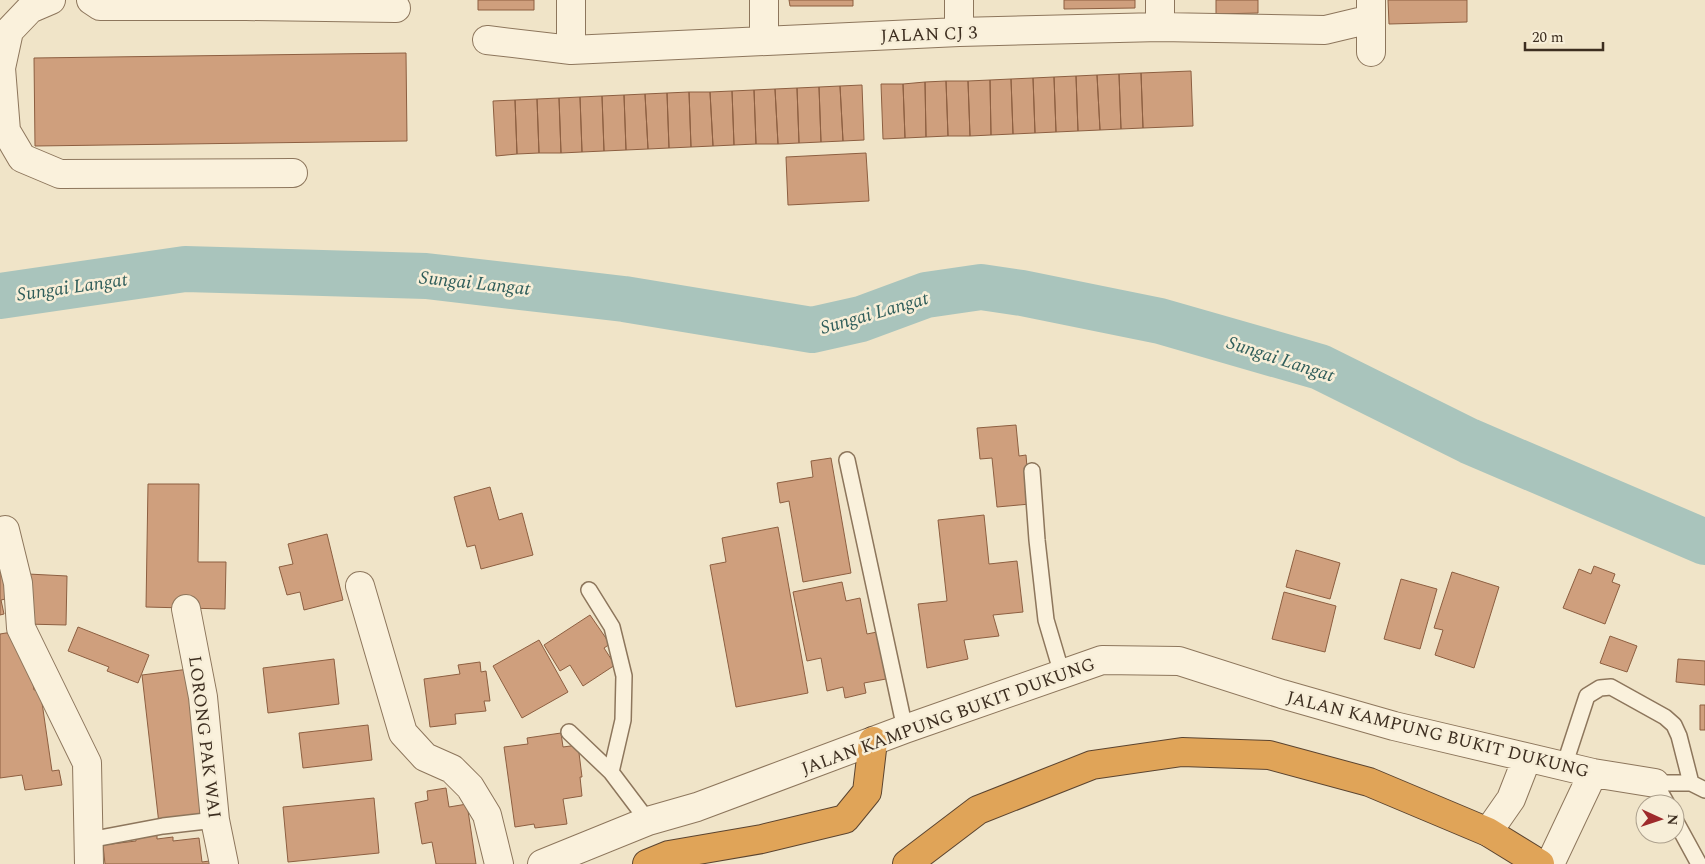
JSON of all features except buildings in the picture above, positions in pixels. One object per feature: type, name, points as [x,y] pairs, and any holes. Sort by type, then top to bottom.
[{"type":"highway","points":[[647,864],[669,856],[762,839],[845,819],[867,792],[873,741]]},
{"type":"highway","points":[[907,864],[978,810],[1092,765],[1182,752],[1269,755],[1369,782],[1488,832],[1540,864]]},
{"type":"street","points":[[51,0],[30,9],[10,31],[1,68],[6,131],[22,158],[60,174],[293,173]]},
{"type":"street","points":[[91,0],[100,6],[246,3],[396,8]]},
{"type":"street","points":[[571,0],[571,50]]},
{"type":"street","points":[[764,0],[764,42]]},
{"type":"street","points":[[959,0],[959,32]]},
{"type":"street","points":[[1160,0],[1160,27]]},
{"type":"street","points":[[1371,9],[1371,52]]},
{"type":"street","name":"JALAN CJ 3","points":[[487,40],[571,50],[959,32],[1160,27],[1325,30],[1371,9]]},
{"type":"street","points":[[5,530],[18,583],[21,628],[87,763],[89,852]]},
{"type":"street","points":[[360,586],[403,733],[425,757],[452,768],[470,787],[487,815],[499,864]]},
{"type":"street","name":"LORONG PAK WAI","points":[[186,609],[203,697],[215,820],[224,864]]},
{"type":"street","name":"JALAN KAMPUNG BUKIT DUKUNG","points":[[542,864],[648,821],[698,807],[904,729],[1102,660],[1179,661],[1375,721],[1593,773],[1661,793]]},
{"type":"street","points":[[1488,832],[1511,799],[1527,758]]},
{"type":"street","points":[[1550,864],[1593,773]]},
{"type":"lane","points":[[847,460],[904,729]]},
{"type":"lane","points":[[1032,471],[1046,620],[1062,674]]},
{"type":"lane","points":[[589,590],[612,627],[624,676],[622,720],[611,772]]},
{"type":"lane","points":[[1564,766],[1588,696],[1600,688],[1611,687],[1665,717],[1674,725],[1679,736],[1691,783]]},
{"type":"lane","points":[[569,732],[611,772],[648,821]]},
{"type":"lane","points":[[1661,793],[1691,783],[1705,790]]},
{"type":"lane","points":[[89,852],[163,826],[215,820]]},
{"type":"lane","points":[[1685,838],[1699,864]]},
{"type":"waterway","name":"Sungai Langat","points":[[0,296],[185,269],[426,276],[624,299],[812,330],[861,319],[926,295],[981,287],[1022,293],[1160,321],[1320,367],[1469,441],[1705,542]]}]
